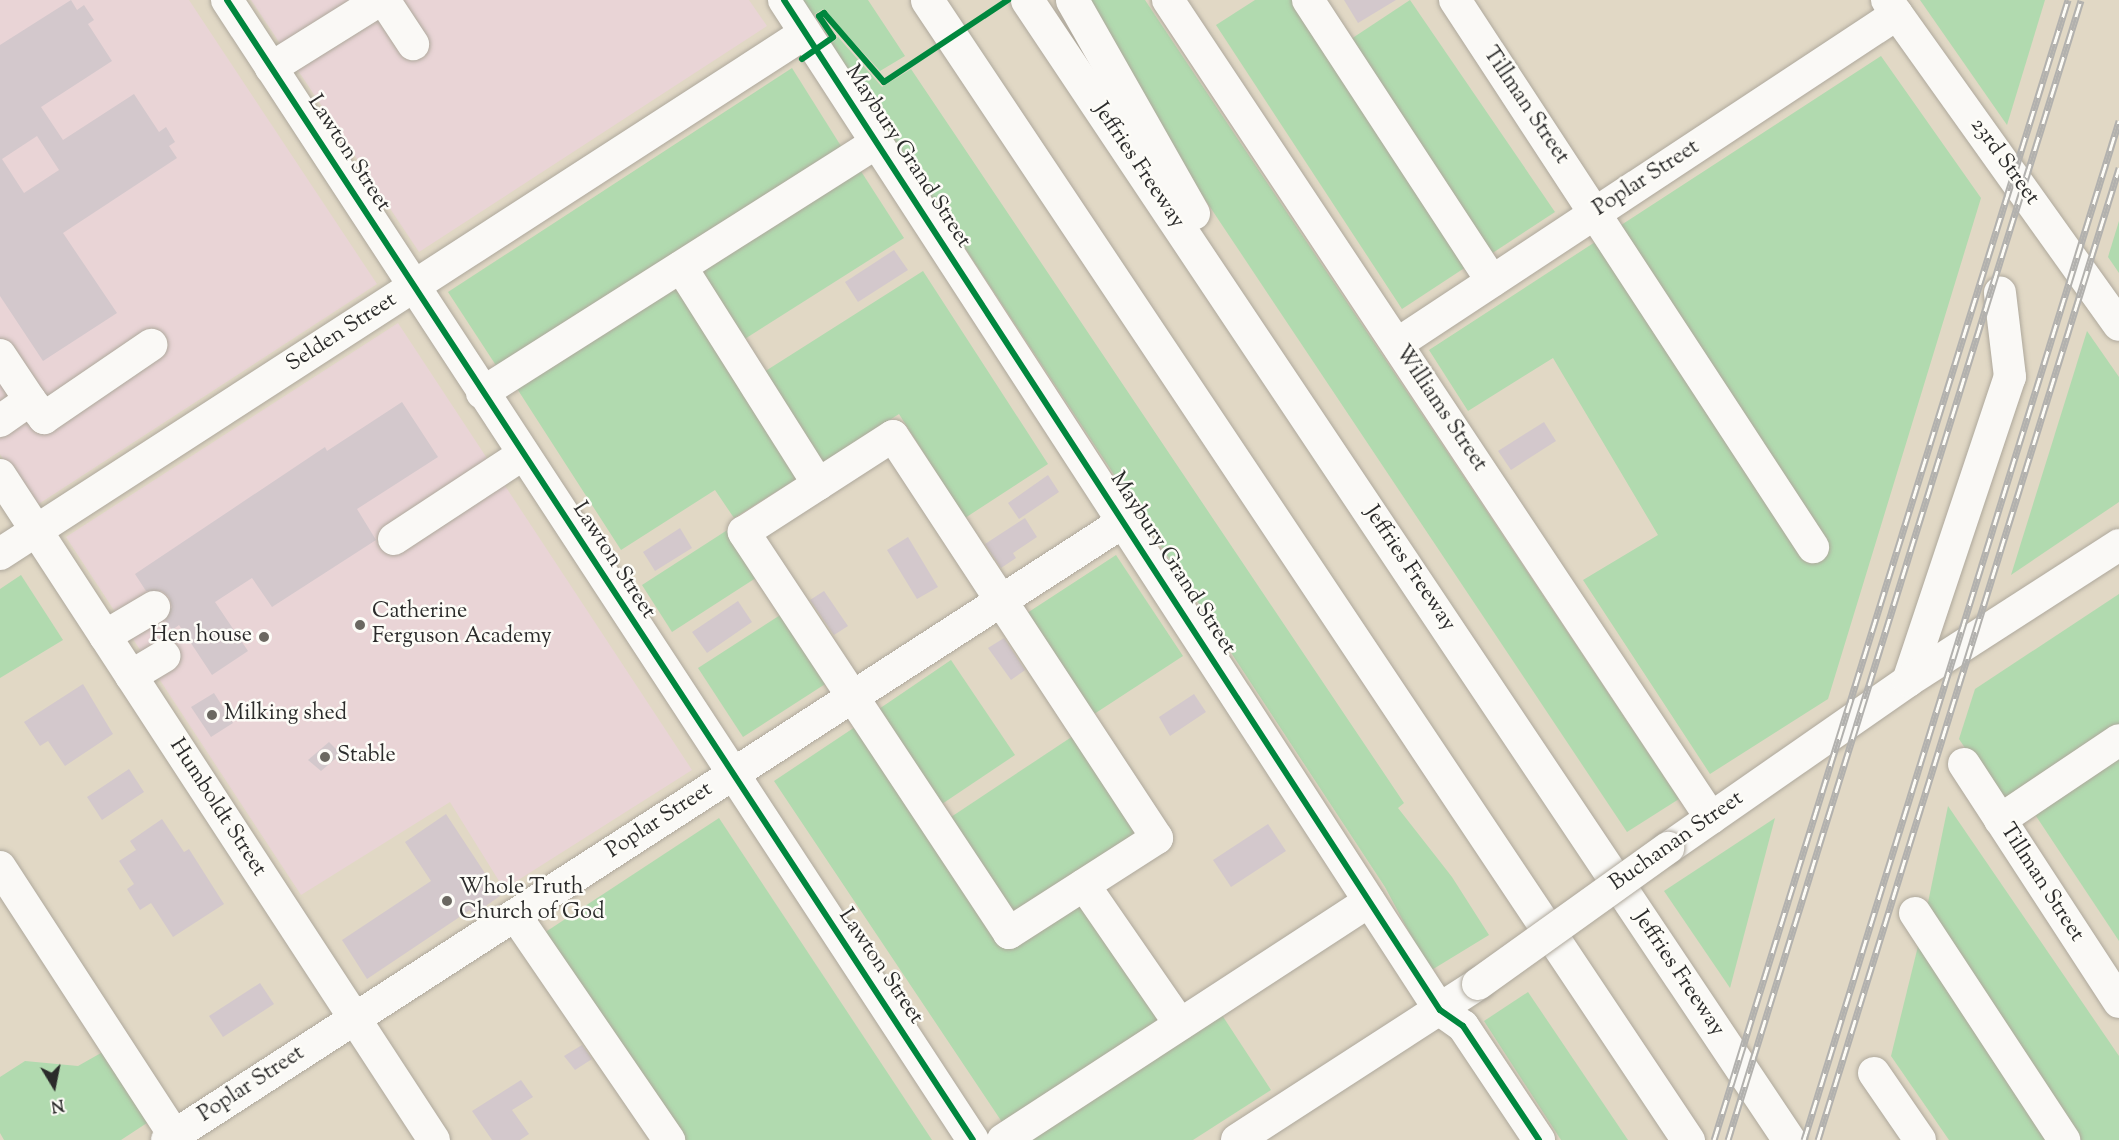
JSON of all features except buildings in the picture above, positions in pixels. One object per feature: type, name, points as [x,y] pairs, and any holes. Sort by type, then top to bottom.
[{"type":"highway","points":[[927,0],[1688,1140]]},
{"type":"highway","name":"Jeffries Freeway","points":[[1027,0],[1789,1140]]},
{"type":"highway","points":[[1072,0],[1329,452]]},
{"type":"street","name":"Lawton Street","points":[[226,0],[731,776],[972,1140]]},
{"type":"street","points":[[271,68],[382,0],[413,44]]},
{"type":"street","name":"Maybury Grand Street","points":[[784,0],[1440,1010],[1463,1026],[1539,1140]]},
{"type":"street","name":"Williams Street","points":[[1168,0],[1712,818]]},
{"type":"street","points":[[1308,0],[1492,281]]},
{"type":"street","name":"Tillman Street","points":[[1455,0],[1596,212],[1813,548]]},
{"type":"street","name":"Poplar Street","points":[[1397,344],[1596,212],[1892,7]]},
{"type":"street","name":"23rd Street","points":[[1892,7],[2119,325]]},
{"type":"street","name":"Selden Street","points":[[0,554],[805,33]]},
{"type":"street","points":[[482,393],[876,143]]},
{"type":"street","points":[[681,267],[818,484]]},
{"type":"street","points":[[1908,681],[2010,377],[2000,293]]},
{"type":"street","points":[[0,355],[44,418],[151,345]]},
{"type":"street","points":[[0,421],[30,399]]},
{"type":"street","points":[[893,436],[999,602],[1157,838],[1009,933],[744,532],[818,484],[893,436]]},
{"type":"street","points":[[394,539],[522,455]]},
{"type":"street","name":"Humboldt Street","points":[[0,475],[434,1140]]},
{"type":"street","name":"Poplar Street","points":[[172,1138],[1123,522]]},
{"type":"street","name":"Buchanan Street","points":[[1237,1140],[1440,1010],[1908,681],[2119,545]]},
{"type":"street","points":[[105,636],[154,607]]},
{"type":"street","points":[[131,676],[164,656]]},
{"type":"street","points":[[2000,820],[2119,740]]},
{"type":"street","name":"Tillman Street","points":[[1964,764],[2119,1002]]},
{"type":"street","points":[[0,867],[172,1138]]},
{"type":"street","points":[[1084,885],[1180,1024]]},
{"type":"street","points":[[1003,1140],[1369,901]]},
{"type":"street","points":[[1915,913],[2064,1140]]},
{"type":"street","points":[[515,915],[669,1140]]},
{"type":"street","points":[[1874,1073],[1920,1140]]},
{"type":"shaded area","points":[[0,0],[189,0],[377,284],[34,507],[0,454]]},
{"type":"shaded area","points":[[251,0],[749,0],[767,26],[419,252]]},
{"type":"shaded area","name":"Catherine Ferguson Academy","points":[[398,323],[692,770],[504,889],[450,802],[301,895],[66,537]]},
{"type":"green space","points":[[801,0],[868,0],[905,56],[880,71],[823,9],[812,16]]},
{"type":"green space","points":[[1082,0],[1145,0],[1679,799],[1627,832],[1182,165]]},
{"type":"green space","points":[[1255,0],[1295,0],[1469,265],[1402,309],[1216,25]]},
{"type":"green space","points":[[1410,0],[1555,212],[1488,256],[1345,43]]},
{"type":"green space","points":[[1920,0],[2045,0],[2007,125]]},
{"type":"green space","points":[[838,37],[882,87],[911,69],[1404,803],[1398,808],[1452,877],[1489,935],[1430,971],[1385,887],[831,44]]},
{"type":"green space","points":[[1881,56],[1981,198],[1828,699],[1710,774],[1583,580],[1658,535],[1553,358],[1468,411],[1429,350]]},
{"type":"green space","points":[[792,68],[846,154],[499,370],[448,292]]},
{"type":"green space","points":[[855,162],[904,238],[740,342],[692,267]]},
{"type":"green space","points":[[2119,221],[2119,273],[2108,257]]},
{"type":"green space","points":[[923,271],[1048,464],[965,518],[899,414],[820,465],[761,374]]},
{"type":"green space","points":[[677,285],[800,477],[734,518],[715,490],[621,550],[516,387]]},
{"type":"green space","points":[[2087,331],[2119,377],[2119,502],[2011,575]]},
{"type":"green space","points":[[732,527],[762,574],[672,632],[642,585]]},
{"type":"green space","points":[[1116,555],[1183,656],[1088,718],[1021,617]]},
{"type":"green space","points":[[21,575],[63,640],[0,678],[0,589]]},
{"type":"green space","points":[[2119,594],[2119,735],[2007,811],[1959,739],[1975,689]]},
{"type":"green space","points":[[788,610],[833,679],[743,737],[698,668]]},
{"type":"green space","points":[[951,660],[1015,755],[939,806],[876,711]]},
{"type":"green space","points":[[858,725],[1005,947],[1079,898],[1161,1021],[1004,1125],[774,781]]},
{"type":"green space","points":[[1073,736],[1137,832],[1012,915],[948,819]]},
{"type":"green space","points":[[2119,747],[2119,941],[2030,807]]},
{"type":"green space","points":[[1948,806],[2119,1056],[2119,1140],[2074,1140],[1925,917]]},
{"type":"green space","points":[[719,818],[932,1140],[681,1140],[544,933]]},
{"type":"green space","points":[[1775,818],[1730,988],[1664,891]]},
{"type":"green space","points":[[1920,938],[2052,1140],[1949,1140],[1891,1056]]},
{"type":"green space","points":[[1528,992],[1628,1140],[1561,1140],[1484,1021]]},
{"type":"green space","points":[[1220,1012],[1271,1090],[1193,1140],[1025,1140]]},
{"type":"green space","points":[[108,1049],[153,1119],[121,1140],[4,1140],[0,1133],[0,1077],[25,1061],[78,1066]]},
{"type":"railway","points":[[1714,1140],[2068,0]]},
{"type":"railway","points":[[1728,1140],[2081,0]]},
{"type":"railway","points":[[1804,1140],[2119,121]]},
{"type":"railway","points":[[1818,1140],[2119,168]]},
{"type":"cycle path","points":[[227,0],[973,1140]]},
{"type":"cycle path","points":[[784,0],[1440,1010],[1463,1026],[1539,1140]]},
{"type":"cycle path","points":[[802,59],[833,37],[819,16],[824,13],[884,82],[1008,0]]},
{"type":"place","name":"Catherine Ferguson Academy","points":[[360,625]]},
{"type":"place","name":"Hen house","points":[[264,637]]},
{"type":"place","name":"Milking shed","points":[[212,715]]},
{"type":"place","name":"Stable","points":[[325,757]]},
{"type":"place","name":"Whole Truth Church of God","points":[[447,901]]}]
